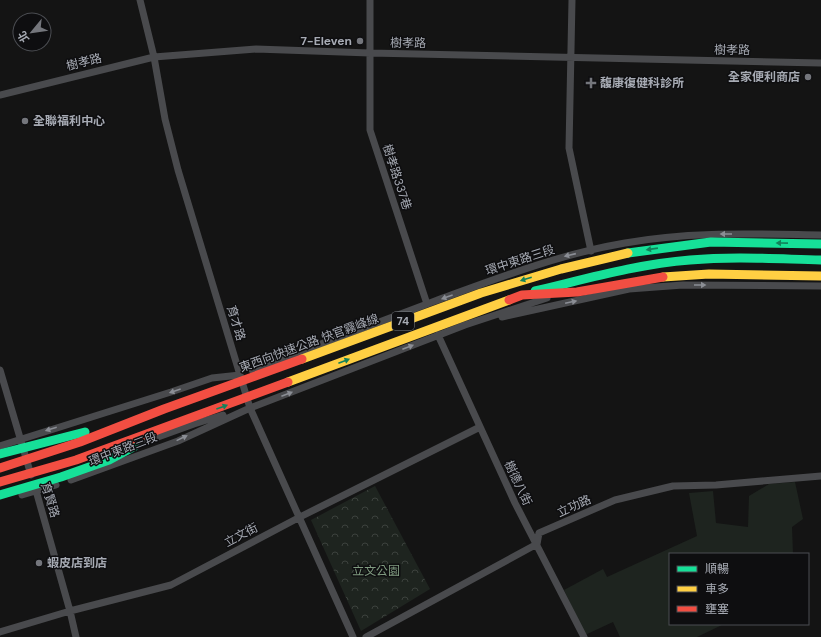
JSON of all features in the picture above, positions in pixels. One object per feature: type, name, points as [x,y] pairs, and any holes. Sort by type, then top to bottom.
[{"type":"highway","name":"東西向快速公路 快官霧峰線","points":[[0,468],[80,442],[164,409],[481,293],[561,268],[625,253],[711,242],[821,244]]},
{"type":"highway","name":"74","points":[[0,482],[76,460],[522,294],[655,264],[712,258],[821,260]]},
{"type":"highway","name":"74","points":[[522,294],[577,292],[654,278],[709,274],[821,276]]},
{"type":"highway","points":[[0,454],[74,435],[164,409]]},
{"type":"highway","points":[[0,495],[61,477],[109,460],[169,426]]},
{"type":"street","name":"育才路","points":[[140,0],[154,57],[165,119],[178,170],[250,408],[353,637]]},
{"type":"street","name":"樹孝路337巷","points":[[370,0],[370,130],[427,304]]},
{"type":"street","points":[[572,0],[569,148],[591,251]]},
{"type":"street","name":"樹孝路","points":[[0,95],[154,57],[256,49],[821,63]]},
{"type":"street","name":"環中東路三段","points":[[0,462],[79,438],[427,304],[555,259],[624,243],[657,238],[711,234],[821,235]]},
{"type":"street","name":"環中東路三段","points":[[0,500],[37,491],[94,473],[178,440],[250,408],[438,335],[566,291],[600,282],[658,273],[710,270],[821,271]]},
{"type":"street","name":"環中東路三段","points":[[465,325],[629,289],[683,285],[821,286]]},
{"type":"street","name":"樹德八街","points":[[438,335],[515,503],[584,637]]},
{"type":"street","name":"育賢路","points":[[0,370],[37,491],[76,637]]},
{"type":"street","name":"環中東路三段","points":[[0,446],[212,378],[240,375]]},
{"type":"street","name":"環中東路三段","points":[[0,490],[78,466],[194,424],[250,408]]},
{"type":"street","name":"立文街","points":[[0,632],[70,610],[171,585],[300,517],[480,427]]},
{"type":"street","name":"立功路","points":[[366,637],[537,544],[539,533],[615,500],[674,486],[716,485],[821,476]]},
{"type":"green space","points":[[795,482],[803,519],[792,527],[793,553],[669,553],[669,625],[722,625],[697,637],[620,637],[613,622],[585,635],[564,590],[603,569],[607,577],[697,536],[689,493],[713,491],[716,523],[748,527],[749,496],[769,484]]},
{"type":"green space","name":"立文公園","points":[[375,486],[430,589],[361,631],[311,520]]},
{"type":"traffic: fast","points":[[628,253],[711,242],[821,244]]},
{"type":"traffic: fast","points":[[535,291],[612,272],[671,262],[723,258],[821,260]]},
{"type":"traffic: fast","points":[[0,454],[85,432]]},
{"type":"traffic: fast","points":[[0,495],[61,477],[109,460],[135,446]]},
{"type":"traffic: slow","points":[[302,359],[481,293],[561,269],[628,253]]},
{"type":"traffic: slow","points":[[663,277],[709,274],[821,276]]},
{"type":"traffic: slow","points":[[288,382],[509,300]]},
{"type":"traffic: jam","points":[[509,300],[522,295],[577,292],[663,277]]},
{"type":"traffic: jam","points":[[0,468],[80,442],[164,409],[302,359]]},
{"type":"traffic: jam","points":[[0,482],[76,460],[288,382]]},
{"type":"place","name":"7-Eleven","points":[[360,41]]},
{"type":"place","name":"全家便利商店","points":[[808,77]]},
{"type":"place","name":"馥康復健科診所","points":[[591,83]]},
{"type":"place","name":"全聯福利中心","points":[[25,121]]},
{"type":"place","name":"蝦皮店到店","points":[[39,563]]}]
